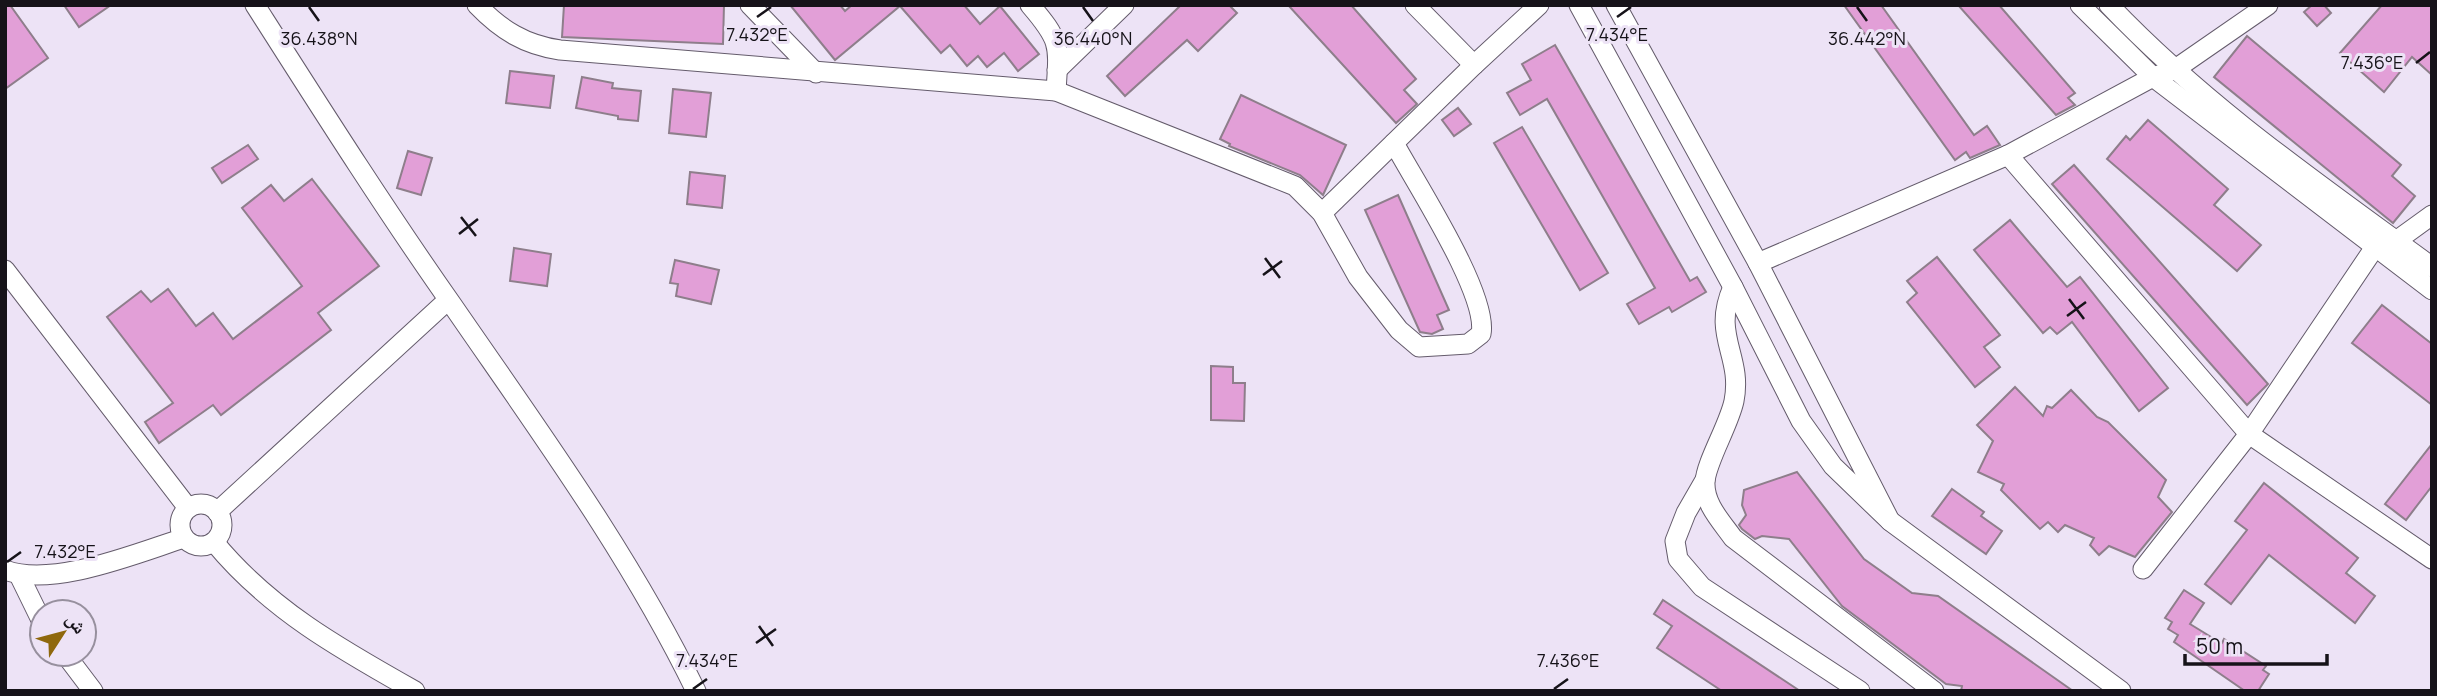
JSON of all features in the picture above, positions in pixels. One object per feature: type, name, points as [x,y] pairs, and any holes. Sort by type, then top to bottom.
[{"type":"street","points":[[256,5],[448,300],[604,528],[674,644],[696,691]]},
{"type":"street","points":[[477,5],[505,31],[546,48],[816,73],[1056,91],[1295,186],[1322,214],[1358,277],[1399,330],[1419,347],[1468,344],[1481,334],[1483,322],[1473,290],[1394,143]]},
{"type":"street","points":[[750,5],[816,73]]},
{"type":"street","points":[[1030,5],[1052,30],[1058,53],[1056,91]]},
{"type":"street","points":[[1057,70],[1124,5]]},
{"type":"street","points":[[1415,5],[1474,65]]},
{"type":"street","points":[[1322,214],[1539,5]]},
{"type":"street","points":[[1579,5],[1733,287],[1801,421],[1833,466],[1890,521],[2121,691]]},
{"type":"street","points":[[1616,5],[1758,263],[1890,521]]},
{"type":"street","points":[[2080,5],[2154,77],[2432,290]]},
{"type":"street","points":[[2109,5],[2174,70],[2211,102],[2432,267]]},
{"type":"street","points":[[1758,263],[2008,155],[2154,77],[2174,70],[2268,5]]},
{"type":"street","points":[[2008,155],[2249,434],[2432,559]]},
{"type":"street","points":[[2396,241],[2432,215]]},
{"type":"street","points":[[2143,569],[2249,434],[2375,247]]},
{"type":"street","points":[[5,270],[188,508]]},
{"type":"street","points":[[1733,287],[1723,308],[1724,333],[1736,375],[1734,400],[1705,480],[1686,513],[1675,541],[1678,559],[1702,587],[1860,691]]},
{"type":"street","points":[[217,512],[448,300]]},
{"type":"street","points":[[1705,480],[1709,504],[1732,538],[1934,691]]},
{"type":"street","points":[[203,504],[217,512],[221,528],[214,542],[198,546],[184,538],[180,522],[188,508],[203,504]]},
{"type":"street","points":[[12,572],[52,574],[121,558],[184,538]]},
{"type":"street","points":[[214,542],[248,582],[323,640],[415,691]]},
{"type":"street","points":[[12,572],[28,599]]},
{"type":"street","points":[[76,668],[93,691]]},
{"type":"building","points":[[5,5],[10,5],[48,58],[5,89]]},
{"type":"building","points":[[64,5],[111,5],[79,27]]},
{"type":"building","points":[[564,5],[724,5],[723,44],[562,37]]},
{"type":"building","points":[[790,5],[840,5],[845,11],[852,5],[964,5],[980,24],[1000,6],[1039,54],[1018,71],[1004,53],[987,67],[978,56],[967,66],[950,45],[941,53],[900,6],[835,60]]},
{"type":"building","points":[[1181,5],[1229,5],[1237,13],[1198,51],[1187,40],[1125,96],[1107,76]]},
{"type":"building","points":[[1288,5],[1351,5],[1416,79],[1404,90],[1417,104],[1396,123]]},
{"type":"building","points":[[1844,5],[1881,5],[1974,135],[1987,126],[2000,145],[1970,158],[1966,152],[1955,160]]},
{"type":"building","points":[[1958,5],[1999,5],[2075,93],[2068,98],[2075,105],[2056,115]]},
{"type":"building","points":[[2312,5],[2324,5],[2331,13],[2317,26],[2304,12]]},
{"type":"building","points":[[2382,5],[2432,5],[2432,75],[2412,57],[2384,92],[2340,53]]},
{"type":"building","points":[[2247,36],[2401,165],[2392,176],[2415,196],[2393,223],[2214,77]]},
{"type":"building","points":[[1555,45],[1690,281],[1697,277],[1706,292],[1672,312],[1669,307],[1639,324],[1627,304],[1655,288],[1547,99],[1520,115],[1507,93],[1531,80],[1522,64]]},
{"type":"building","points":[[510,71],[554,76],[550,108],[506,103]]},
{"type":"building","points":[[582,77],[613,83],[612,88],[641,91],[638,121],[618,119],[618,116],[576,108]]},
{"type":"building","points":[[673,89],[711,93],[706,137],[669,133]]},
{"type":"building","points":[[1241,95],[1346,145],[1323,195],[1300,175],[1229,146],[1230,144],[1220,139]]},
{"type":"building","points":[[1458,108],[1471,124],[1454,136],[1442,120]]},
{"type":"building","points":[[2148,120],[2228,189],[2214,205],[2261,245],[2237,271],[2107,159],[2126,136],[2130,140]]},
{"type":"building","points":[[1522,127],[1608,273],[1580,290],[1494,143]]},
{"type":"building","points":[[248,145],[258,159],[222,183],[212,168]]},
{"type":"building","points":[[408,151],[432,158],[421,195],[397,188]]},
{"type":"building","points":[[2074,165],[2268,384],[2247,405],[2052,184]]},
{"type":"building","points":[[690,172],[725,176],[722,208],[687,204]]},
{"type":"building","points":[[312,179],[379,266],[318,313],[331,330],[221,415],[213,405],[159,443],[145,422],[173,403],[107,317],[141,291],[151,302],[168,289],[196,326],[213,313],[233,339],[302,286],[242,208],[271,185],[284,201]]},
{"type":"building","points":[[1398,195],[1449,310],[1437,315],[1443,329],[1432,334],[1420,332],[1365,210]]},
{"type":"building","points":[[2010,220],[2067,287],[2080,277],[2168,388],[2139,411],[2072,322],[2057,334],[2050,327],[2043,333],[1974,250]]},
{"type":"building","points":[[514,248],[551,254],[547,286],[510,281]]},
{"type":"building","points":[[1937,257],[2000,335],[1984,347],[2000,367],[1975,387],[1907,302],[1917,293],[1907,281]]},
{"type":"building","points":[[675,260],[719,270],[711,304],[676,296],[678,284],[670,283]]},
{"type":"building","points":[[2382,305],[2432,344],[2432,405],[2352,343]]},
{"type":"building","points":[[1211,366],[1233,367],[1233,383],[1245,383],[1244,421],[1211,420]]},
{"type":"building","points":[[2015,387],[2043,416],[2047,406],[2052,408],[2071,390],[2097,417],[2108,422],[2166,480],[2158,497],[2172,512],[2135,557],[2109,546],[2099,555],[2090,545],[2094,538],[2065,525],[2058,532],[2048,522],[2040,529],[2001,490],[2004,484],[1978,472],[1993,441],[1977,425]]},
{"type":"building","points":[[2432,444],[2432,486],[2406,520],[2385,504]]},
{"type":"building","points":[[1797,472],[1864,559],[1912,593],[1938,596],[2073,691],[1961,691],[1962,686],[1946,684],[1842,606],[1789,539],[1762,536],[1755,539],[1742,529],[1739,525],[1746,515],[1742,505],[1744,490]]},
{"type":"building","points":[[2264,483],[2358,558],[2346,573],[2375,596],[2355,623],[2269,555],[2231,604],[2205,584],[2247,530],[2235,521]]},
{"type":"building","points":[[1952,489],[1984,512],[1981,516],[2002,531],[1986,554],[1932,516]]},
{"type":"building","points":[[2184,590],[2204,603],[2190,624],[2222,643],[2224,639],[2266,666],[2263,670],[2269,674],[2258,691],[2245,691],[2174,642],[2178,635],[2168,629],[2172,622],[2165,618]]},
{"type":"building","points":[[1663,600],[1800,691],[1722,691],[1657,648],[1672,626],[1654,614]]}]
